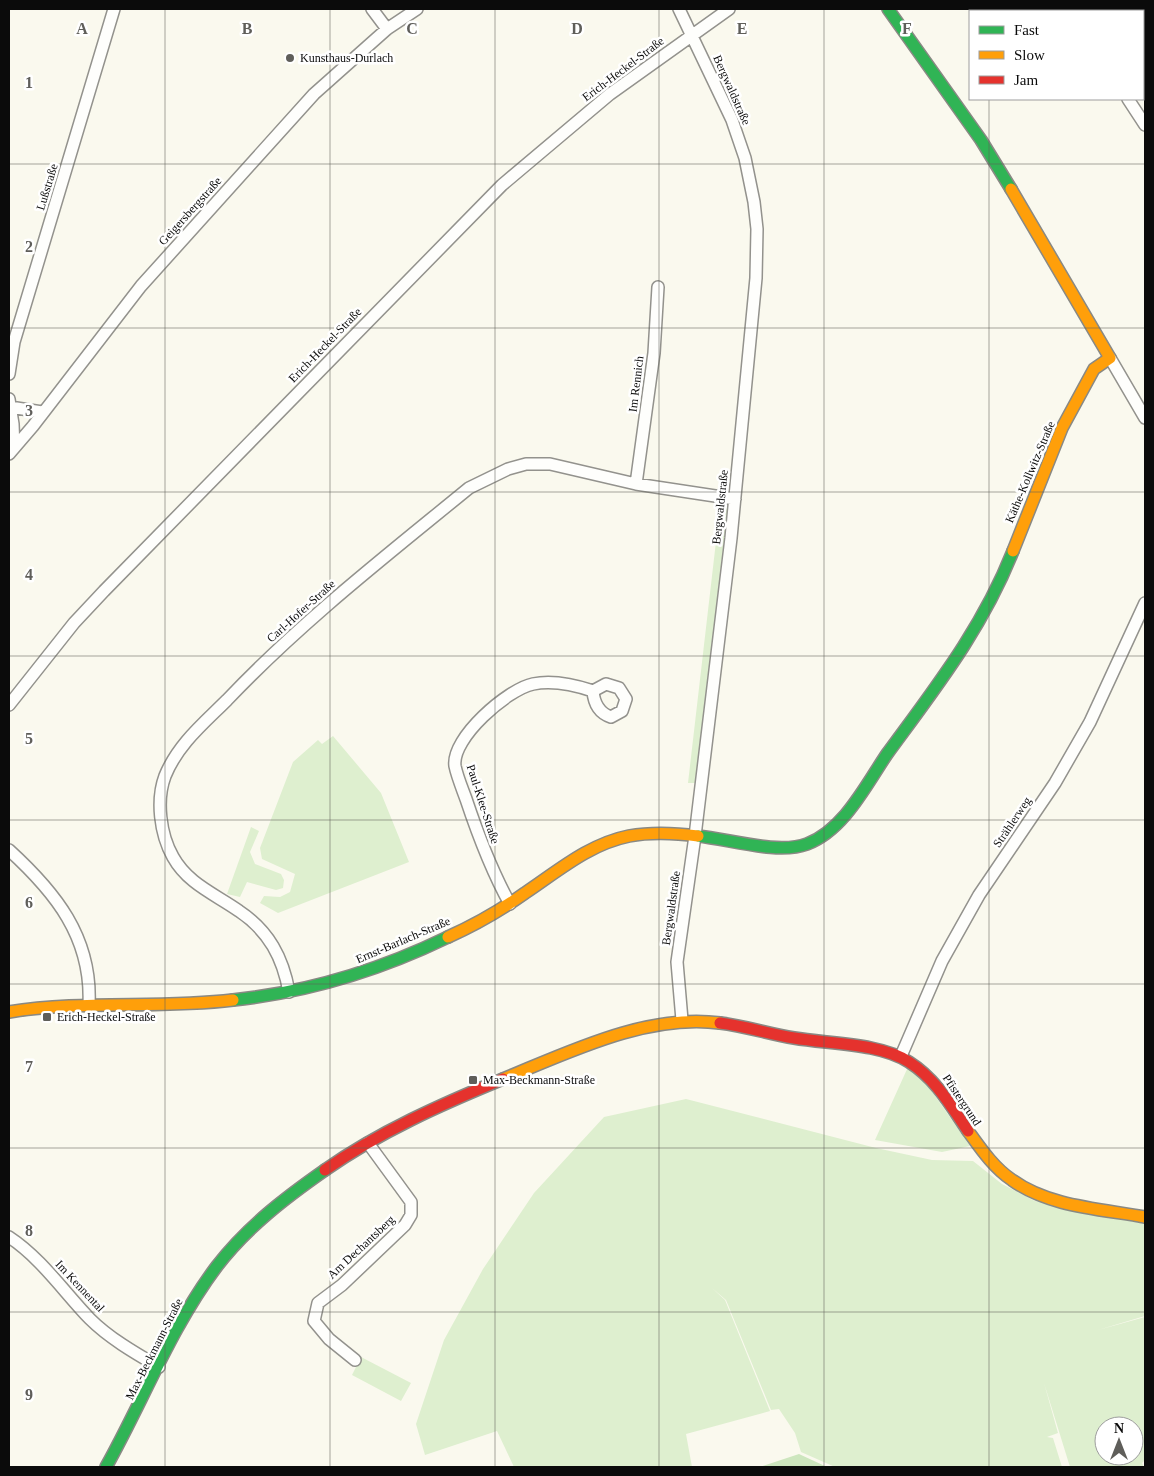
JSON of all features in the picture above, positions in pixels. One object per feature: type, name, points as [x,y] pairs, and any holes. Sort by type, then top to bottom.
[{"type":"street","name":"Lußstraße","points":[[9,374],[14,342],[114,9]]},
{"type":"street","points":[[372,9],[388,30]]},
{"type":"street","name":"Geigersbergstraße","points":[[11,451],[33,426],[141,286],[314,94],[388,30],[416,9]]},
{"type":"street","name":"Bergwaldstraße","points":[[679,9],[732,120],[745,158],[754,202],[757,229],[756,278],[735,499],[695,836],[677,962],[682,1020]]},
{"type":"street","points":[[691,34],[729,9]]},
{"type":"street","points":[[888,9],[981,140],[1054,260],[1145,418]]},
{"type":"street","name":"Erich-Heckel-Straße","points":[[9,705],[92,604],[502,184],[610,94],[691,34]]},
{"type":"street","points":[[1129,100],[1145,125]]},
{"type":"street","name":"Im Rennich","points":[[636,484],[654,353],[658,287]]},
{"type":"street","name":"Käthe-Kollwitz-Straße","points":[[695,836],[793,847],[817,839],[845,813],[926,702],[984,615],[997,591],[1062,428],[1094,369],[1110,358]]},
{"type":"street","points":[[11,451],[10,403],[42,412]]},
{"type":"street","name":"Carl-Hofer-Straße","points":[[289,992],[281,960],[269,938],[240,911],[191,881],[172,856],[163,832],[161,792],[165,776],[186,740],[315,614],[469,488],[496,473],[526,464],[550,464],[636,484],[735,499]]},
{"type":"street","name":"Strählerweg","points":[[901,1056],[942,961],[979,895],[1054,784],[1090,722],[1145,603]]},
{"type":"street","name":"Paul-Klee-Straße","points":[[510,904],[492,873],[465,798],[455,765],[458,746],[481,720],[525,686],[548,683],[578,686],[593,691]]},
{"type":"street","name":"Ernst-Barlach-Straße","points":[[9,1012],[89,1004],[184,1004],[289,992],[355,975],[400,958],[510,904],[580,856],[607,842],[640,834],[680,833],[695,836]]},
{"type":"street","points":[[9,850],[50,890],[71,922],[82,947],[90,985],[89,1004]]},
{"type":"street","name":"Pfistergrund","points":[[682,1020],[711,1022],[797,1038],[880,1050],[901,1056],[920,1067],[938,1085],[978,1148],[994,1167],[1013,1182],[1050,1198],[1145,1217]]},
{"type":"street","name":"Max-Beckmann-Straße","points":[[106,1467],[136,1414],[193,1303],[218,1265],[250,1229],[310,1180],[368,1143],[442,1105],[528,1068],[653,1024],[682,1020]]},
{"type":"street","name":"Am Dechantsberg","points":[[355,1360],[330,1339],[314,1321],[318,1303],[342,1285],[405,1225],[412,1207],[411,1202],[368,1143]]},
{"type":"street","name":"Im Kennental","points":[[9,1237],[51,1276],[91,1320],[128,1349],[159,1367]]},
{"type":"green space","points":[[720,507],[728,508],[695,783],[688,783]]},
{"type":"green space","points":[[333,736],[381,793],[409,862],[278,913],[260,903],[264,896],[280,897],[290,892],[295,874],[262,859],[260,848],[293,762],[318,740],[322,744]]},
{"type":"green space","points":[[251,827],[259,831],[250,852],[255,864],[281,874],[284,880],[283,888],[276,890],[247,882],[240,897],[227,894]]},
{"type":"green space","points":[[908,1067],[931,1090],[970,1146],[942,1152],[875,1140]]},
{"type":"green space","points":[[686,1099],[876,1148],[932,1160],[973,1161],[1002,1184],[1035,1201],[1145,1224],[1145,1316],[1098,1330],[1145,1317],[1145,1460],[1144,1416],[1094,1416],[1094,1466],[1144,1467],[1070,1467],[1044,1383],[1058,1433],[1047,1437],[1053,1438],[1062,1467],[835,1467],[801,1452],[795,1433],[779,1409],[771,1410],[726,1300],[712,1288],[725,1300],[770,1411],[686,1434],[692,1467],[514,1467],[497,1431],[425,1455],[416,1424],[444,1340],[483,1269],[534,1193],[604,1117]]},
{"type":"green space","points":[[361,1357],[411,1383],[401,1401],[352,1375]]},
{"type":"green space","points":[[799,1454],[827,1467],[760,1467]]},
{"type":"traffic: fast","points":[[888,9],[981,140],[1011,189]]},
{"type":"traffic: fast","points":[[698,836],[782,848],[807,844],[832,828],[853,805],[887,754],[957,657],[987,606],[1013,551]]},
{"type":"traffic: fast","points":[[233,1000],[289,991],[344,978],[396,960],[448,937]]},
{"type":"traffic: fast","points":[[106,1467],[171,1339],[217,1266],[241,1238],[267,1214],[325,1170]]},
{"type":"traffic: slow","points":[[1011,189],[1110,358],[1094,369],[1062,428],[1013,551]]},
{"type":"traffic: slow","points":[[448,937],[497,911],[574,859],[601,845],[629,836],[646,834],[698,836]]},
{"type":"traffic: slow","points":[[9,1012],[65,1006],[177,1004],[233,1000]]},
{"type":"traffic: slow","points":[[503,1079],[555,1057],[637,1029],[693,1021],[720,1023]]},
{"type":"traffic: slow","points":[[968,1131],[999,1170],[1027,1189],[1042,1196],[1076,1206],[1145,1217]]},
{"type":"traffic: jam","points":[[720,1023],[794,1038],[854,1045],[884,1051],[897,1056],[909,1062],[927,1076],[949,1103],[968,1131]]},
{"type":"traffic: jam","points":[[325,1170],[389,1131],[457,1098],[503,1079]]},
{"type":"place","name":"Kunsthaus-Durlach","points":[[290,58]]},
{"type":"place","name":"Erich-Heckel-Straße","points":[[47,1017]]},
{"type":"place","name":"Max-Beckmann-Straße","points":[[473,1080]]}]
